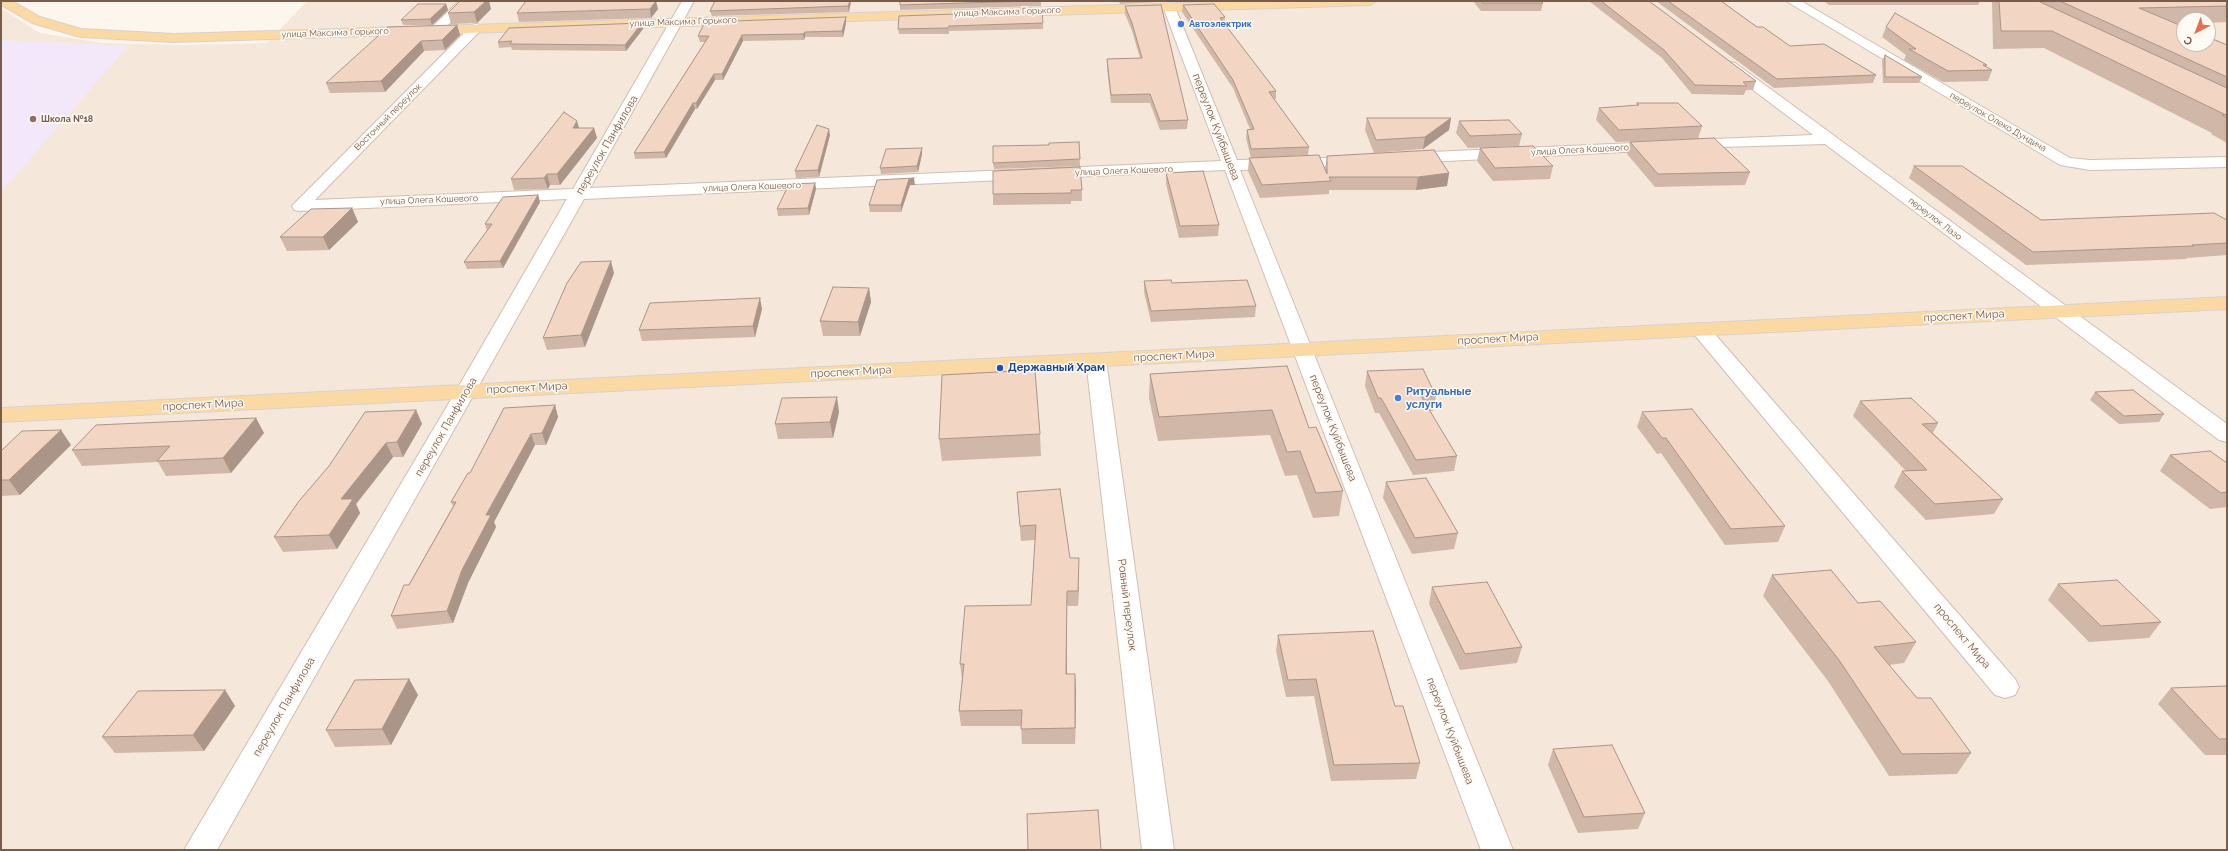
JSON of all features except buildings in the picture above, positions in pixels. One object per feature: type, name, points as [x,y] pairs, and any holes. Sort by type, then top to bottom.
[{"type":"main road","name":"улица Максима Горького","points":[[4,1],[36,20],[80,33],[174,38],[1370,1]]},
{"type":"main road","name":"проспект Мира","points":[[1,415],[2227,303]]},
{"type":"street","points":[[436,30],[466,1]]},
{"type":"street","name":"переулок Панфилова","points":[[200,850],[467,391],[688,1]]},
{"type":"street","name":"переулок Олеко Дундича","points":[[1792,1],[2066,162],[2090,165],[2227,162]]},
{"type":"street","name":"переулок Куйбышева","points":[[1169,7],[1303,349],[1496,850]]},
{"type":"street","name":"Восточный переулок","points":[[300,206],[476,28]]},
{"type":"street","name":"переулок Лазо","points":[[1720,58],[2227,435]]},
{"type":"street","name":"улица Олега Кошевого","points":[[1390,159],[1828,139]]},
{"type":"street","name":"улица Олега Кошевого","points":[[300,206],[1374,160]]},
{"type":"street","name":"проспект Мира","points":[[1700,329],[2005,687]]},
{"type":"street","name":"Ровный переулок","points":[[1096,360],[1158,850]]},
{"type":"shaded area","points":[[307,1],[2227,1],[2227,850],[1,850],[1,8],[40,33],[102,43],[184,45],[267,43]]},
{"type":"shaded area","name":"Школа №18","points":[[1,40],[128,46],[1,192]]},
{"type":"place","name":"Автоэлектрик","points":[[1181,24]]},
{"type":"place","name":"Школа №18","points":[[33,119]]},
{"type":"place","name":"Державный Храм","points":[[1000,368]]},
{"type":"place","name":"Ритуальные услуги","points":[[1398,398]]}]
